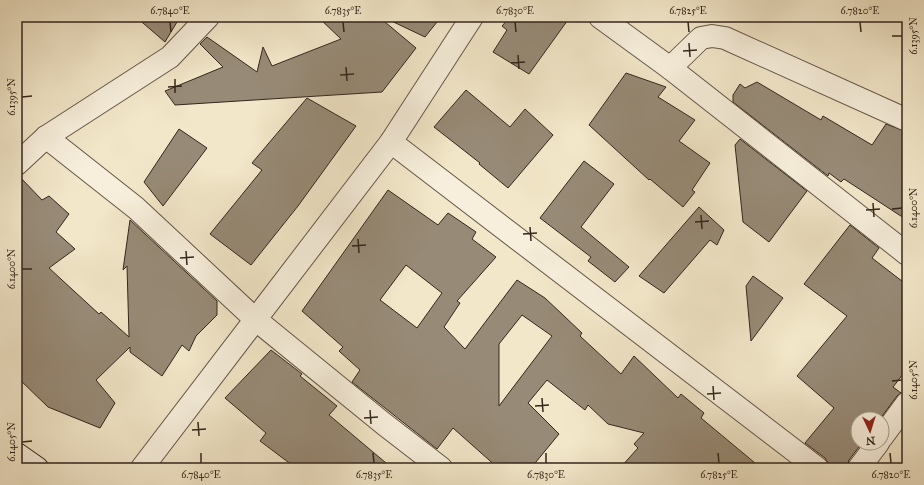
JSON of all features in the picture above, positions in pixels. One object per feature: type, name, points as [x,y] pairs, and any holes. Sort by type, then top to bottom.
[{"type":"street","points":[[17,164],[46,137],[170,57],[208,17]]},
{"type":"street","points":[[142,468],[391,142],[472,17]]},
{"type":"street","points":[[600,17],[670,68],[907,254]]},
{"type":"street","points":[[670,68],[701,38],[712,36],[725,38],[907,120]]},
{"type":"street","points":[[46,137],[136,208],[255,319],[384,424],[441,468]]},
{"type":"street","points":[[391,142],[816,468]]},
{"type":"street","points":[[890,428],[904,411]]},
{"type":"street","points":[[859,468],[872,451]]},
{"type":"street","points":[[17,454],[37,468]]},
{"type":"building","points":[[136,17],[180,17],[165,42]]},
{"type":"building","points":[[318,17],[379,17],[416,48],[382,92],[175,105],[165,91],[223,67],[200,44],[207,37],[257,72],[263,47],[272,66],[341,39]]},
{"type":"building","points":[[383,17],[441,17],[425,37]]},
{"type":"building","points":[[510,17],[570,17],[529,74],[493,52],[507,30],[502,26]]},
{"type":"building","points":[[626,73],[666,87],[658,97],[695,120],[679,141],[710,163],[692,190],[695,192],[683,207],[650,179],[649,180],[589,125]]},
{"type":"building","points":[[757,82],[821,120],[823,116],[872,145],[886,124],[907,132],[907,220],[844,179],[841,182],[829,173],[828,176],[733,102],[733,95],[740,84],[745,88]]},
{"type":"building","points":[[466,90],[510,127],[525,109],[553,135],[508,188],[479,164],[480,163],[434,127]]},
{"type":"building","points":[[307,98],[356,126],[298,206],[251,265],[210,234],[262,170],[252,163]]},
{"type":"building","points":[[179,129],[207,148],[163,206],[144,182]]},
{"type":"building","points":[[740,139],[807,191],[769,242],[743,222],[735,145]]},
{"type":"building","points":[[584,161],[614,184],[581,227],[629,267],[615,282],[588,261],[591,257],[540,218]]},
{"type":"building","points":[[17,176],[19,176],[42,200],[49,196],[69,214],[56,232],[75,249],[49,268],[99,314],[101,312],[129,337],[127,266],[123,270],[130,220],[217,301],[217,315],[196,336],[189,351],[182,345],[162,376],[130,352],[130,347],[96,380],[115,403],[100,428],[48,407],[17,377]]},
{"type":"building","points":[[388,190],[438,225],[448,213],[476,232],[472,239],[496,257],[457,301],[460,303],[444,327],[465,349],[517,280],[545,298],[582,333],[580,336],[621,374],[634,356],[678,398],[681,394],[704,413],[701,418],[761,468],[620,468],[638,448],[634,444],[644,433],[608,424],[588,405],[585,410],[547,380],[528,403],[559,434],[531,468],[498,468],[453,428],[437,449],[352,382],[360,370],[339,351],[343,347],[302,311]],"holes":[[[406,265],[442,293],[417,328],[380,300]],[[522,315],[552,336],[499,406],[499,344]]]},
{"type":"building","points":[[699,207],[724,230],[717,245],[710,240],[664,293],[639,276]]},
{"type":"building","points":[[850,225],[879,248],[872,258],[907,285],[907,369],[893,387],[901,393],[886,411],[850,411],[850,451],[856,451],[845,468],[829,468],[825,458],[805,443],[834,408],[797,376],[847,316],[804,284]]},
{"type":"building","points":[[753,276],[783,298],[751,341],[746,286]]},
{"type":"building","points":[[271,350],[302,374],[300,376],[337,406],[329,415],[392,468],[296,468],[260,441],[266,433],[225,398]]}]
